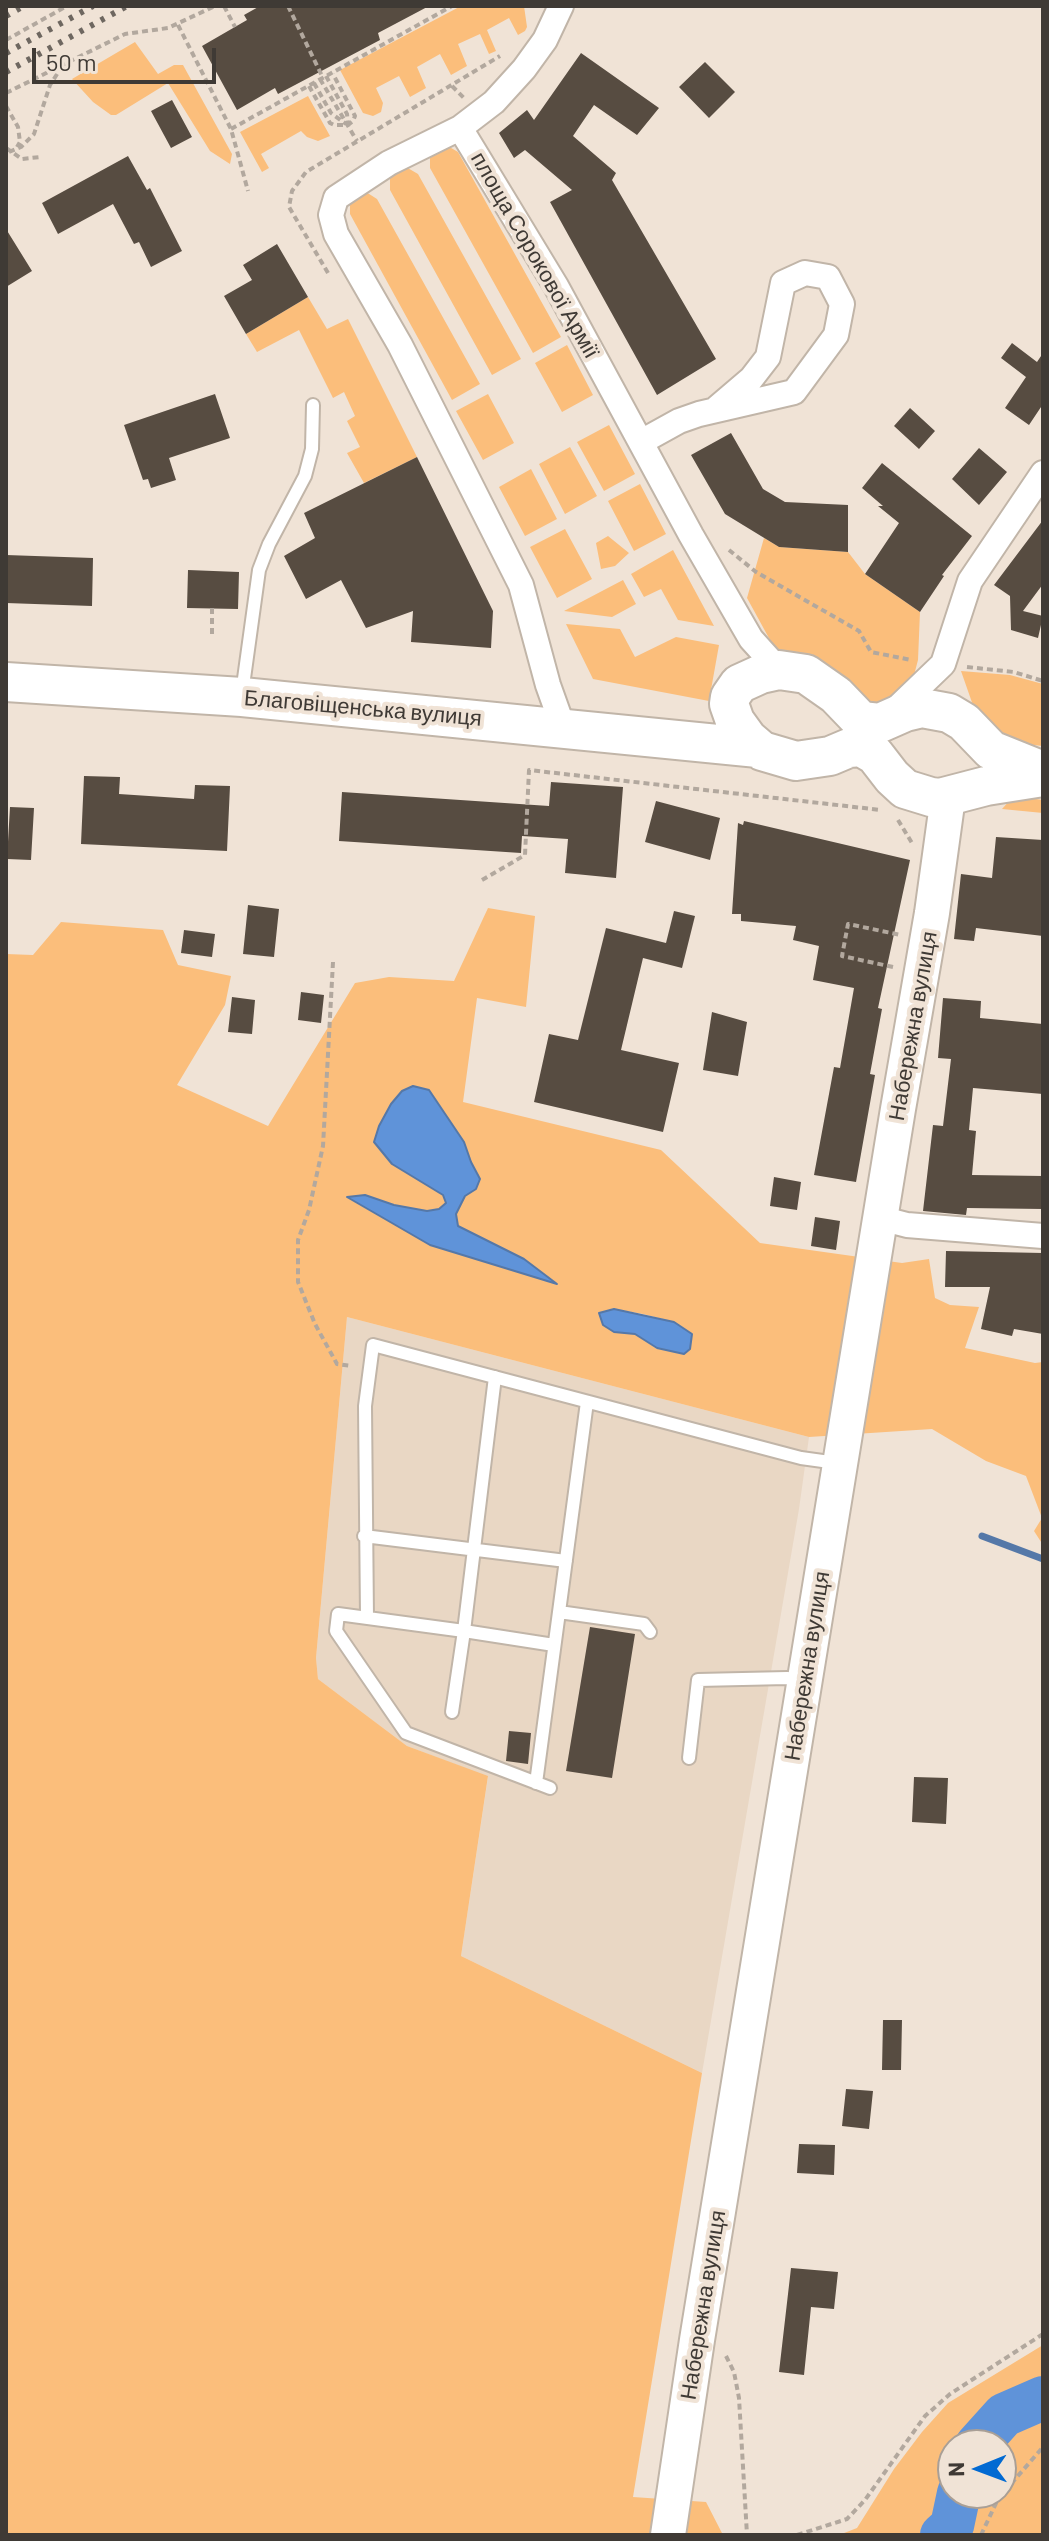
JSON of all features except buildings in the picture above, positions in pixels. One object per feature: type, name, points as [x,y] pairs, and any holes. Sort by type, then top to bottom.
[{"type":"main road","name":"Благовіщенська вулиця","points":[[6,682],[242,697],[673,739],[733,704],[761,674],[779,670]]},
{"type":"main road","points":[[779,670],[814,678],[841,699],[892,777],[905,789],[931,797],[948,797],[989,768],[1043,774]]},
{"type":"main road","points":[[673,739],[686,735],[722,707],[733,704],[758,748],[796,761],[830,756],[905,712],[922,708],[953,715],[964,722],[989,768]]},
{"type":"main road","name":"Набережна вулиця","points":[[670,2522],[697,2340],[932,913],[948,797]]},
{"type":"street","points":[[460,128],[494,102],[524,69],[545,40],[561,6]]},
{"type":"street","name":"площа Сорокової Армії","points":[[563,727],[548,685],[521,585],[400,345],[336,234],[331,215],[336,198],[389,163],[460,128],[550,275],[751,639],[779,670]]},
{"type":"street","points":[[641,442],[679,421],[717,408],[794,392],[836,335],[842,304],[828,277],[805,273],[783,283],[768,357],[751,379],[717,408]]},
{"type":"street","points":[[953,715],[943,664],[970,581],[1043,473]]},
{"type":"street","points":[[733,704],[751,639]]},
{"type":"street","points":[[865,735],[943,664]]},
{"type":"street","points":[[880,1218],[907,1225],[1043,1236]]},
{"type":"lane","points":[[242,697],[259,570],[269,544],[305,476],[312,449],[313,405]]},
{"type":"lane","points":[[367,1618],[365,1406],[373,1345],[801,1458],[840,1464]]},
{"type":"lane","points":[[452,1712],[495,1377]]},
{"type":"lane","points":[[536,1783],[587,1402]]},
{"type":"lane","points":[[364,1536],[566,1561]]},
{"type":"lane","points":[[559,1612],[644,1624],[650,1632]]},
{"type":"lane","points":[[550,1788],[406,1733],[336,1631],[338,1614],[554,1645]]},
{"type":"lane","points":[[689,1758],[698,1680],[787,1678],[805,1682]]},
{"type":"path","points":[[6,40],[67,6]]},
{"type":"path","points":[[6,93],[125,34],[168,28],[215,6]]},
{"type":"path","points":[[224,6],[235,27]]},
{"type":"path","points":[[288,6],[357,141]]},
{"type":"path","points":[[231,129],[452,6]]},
{"type":"path","points":[[178,24],[231,129],[248,191]]},
{"type":"path","points":[[332,279],[289,207],[292,191],[306,172],[509,51]]},
{"type":"path","points":[[8,150],[29,141],[34,134],[50,85],[62,66]]},
{"type":"path","points":[[312,84],[330,123],[348,125],[355,116],[333,73]]},
{"type":"path","points":[[6,106],[18,127],[20,142],[16,149]]},
{"type":"path","points":[[8,150],[22,159],[40,157]]},
{"type":"path","points":[[212,608],[212,634]]},
{"type":"path","points":[[943,664],[1014,672],[1043,681]]},
{"type":"path","points":[[482,880],[525,855],[529,770],[872,808],[891,813],[902,823],[913,845]]},
{"type":"path","points":[[902,969],[842,956],[848,924],[908,936]]},
{"type":"path","points":[[333,962],[323,1146],[309,1210],[298,1240],[298,1282],[315,1324],[337,1364],[370,1369]]},
{"type":"path","points":[[797,2535],[847,2519],[865,2500],[925,2416],[950,2394],[1043,2334]]},
{"type":"path","points":[[697,2340],[721,2346],[734,2372],[739,2398],[747,2535]]},
{"type":"path","points":[[981,2535],[998,2499],[1043,2447]]},
{"type":"shaded area","points":[[461,6],[524,6],[527,27],[518,35],[509,18],[487,30],[496,51],[489,54],[480,34],[458,44],[467,66],[451,75],[440,54],[417,67],[426,88],[410,97],[399,76],[376,88],[383,103],[381,112],[373,116],[363,113],[340,70]]},
{"type":"shaded area","points":[[135,42],[158,74],[174,65],[183,65],[232,154],[230,164],[210,151],[168,83],[116,115],[111,115],[93,102],[72,79]]},
{"type":"shaded area","points":[[308,96],[330,136],[318,141],[301,131],[261,154],[269,168],[262,172],[240,132]]},
{"type":"shaded area","points":[[446,145],[458,152],[561,337],[533,353],[430,168],[430,152]]},
{"type":"shaded area","points":[[406,167],[418,174],[521,359],[492,375],[390,190],[390,174]]},
{"type":"shaded area","points":[[366,192],[377,199],[480,384],[452,400],[350,214],[350,199]]},
{"type":"shaded area","points":[[308,297],[327,329],[348,319],[417,457],[364,483],[347,453],[360,447],[347,421],[355,416],[344,392],[333,398],[299,330],[257,352],[246,334]]},
{"type":"shaded area","points":[[567,345],[593,395],[562,412],[535,363]]},
{"type":"shaded area","points":[[488,394],[514,443],[483,460],[456,411]]},
{"type":"shaded area","points":[[609,425],[635,474],[604,491],[577,442]]},
{"type":"shaded area","points":[[570,447],[597,496],[565,514],[539,464]]},
{"type":"shaded area","points":[[531,469],[557,519],[525,536],[499,487]]},
{"type":"shaded area","points":[[640,484],[666,534],[634,551],[608,501]]},
{"type":"shaded area","points":[[565,529],[592,579],[557,598],[530,547]]},
{"type":"shaded area","points":[[608,536],[629,553],[615,566],[601,569],[596,543]]},
{"type":"shaded area","points":[[764,538],[779,547],[848,552],[865,574],[920,612],[918,660],[908,698],[882,722],[787,671],[747,598]]},
{"type":"shaded area","points":[[673,550],[714,626],[678,620],[661,589],[644,597],[631,574]]},
{"type":"shaded area","points":[[623,580],[636,604],[612,617],[564,611]]},
{"type":"shaded area","points":[[566,624],[620,629],[635,657],[676,637],[719,645],[709,701],[593,679]]},
{"type":"shaded area","points":[[961,671],[1010,675],[1043,684],[1043,746],[996,741],[975,711]]},
{"type":"shaded area","points":[[1011,799],[1043,800],[1043,813],[1002,809]]},
{"type":"shaded area","points":[[488,908],[535,916],[526,1007],[477,998],[463,1102],[661,1150],[760,1243],[902,1263],[929,1259],[935,1298],[950,1305],[979,1307],[965,1348],[1043,1362],[1043,1545],[1034,1531],[1042,1518],[1026,1476],[986,1461],[932,1429],[809,1437],[347,1317],[316,1658],[318,1679],[407,1746],[488,1776],[461,1956],[702,2073],[633,2497],[706,2502],[723,2535],[6,2535],[6,954],[33,955],[61,922],[163,930],[178,965],[231,976],[225,1005],[177,1085],[268,1126],[355,983],[389,977],[454,981]],"holes":[[[429,1090],[464,1142],[480,1179],[476,1189],[465,1195],[456,1214],[458,1226],[524,1259],[553,1283],[430,1245],[348,1198],[365,1195],[394,1205],[427,1211],[439,1209],[446,1203],[444,1195],[429,1184]],[[614,1309],[643,1314],[674,1322],[657,1349],[635,1334],[614,1332]]]},
{"type":"shaded area","points":[[347,1317],[809,1437],[702,2073],[461,1956],[488,1777],[407,1746],[318,1679],[316,1658]]},
{"type":"shaded area","points":[[1043,2345],[1043,2535],[839,2535],[857,2528],[894,2469],[948,2403]]},
{"type":"water","points":[[413,1086],[429,1090],[464,1142],[480,1179],[476,1189],[465,1196],[456,1214],[458,1226],[524,1259],[557,1284],[430,1245],[347,1197],[365,1195],[394,1205],[427,1211],[439,1209],[446,1203],[443,1195],[392,1164],[374,1142],[391,1104],[402,1091]]},
{"type":"water","points":[[614,1309],[674,1322],[692,1334],[690,1349],[684,1354],[657,1348],[635,1334],[614,1332],[603,1325],[599,1313]]},
{"type":"waterway","points":[[982,1536],[1043,1559]]},
{"type":"waterway","points":[[991,2429],[1004,2415],[1043,2398]]},
{"type":"waterway","points":[[942,2535],[952,2526],[956,2509]]},
{"type":"railway","points":[[6,16],[24,6]]},
{"type":"railway","points":[[6,53],[93,6]]},
{"type":"railway","points":[[6,72],[127,6]]}]
